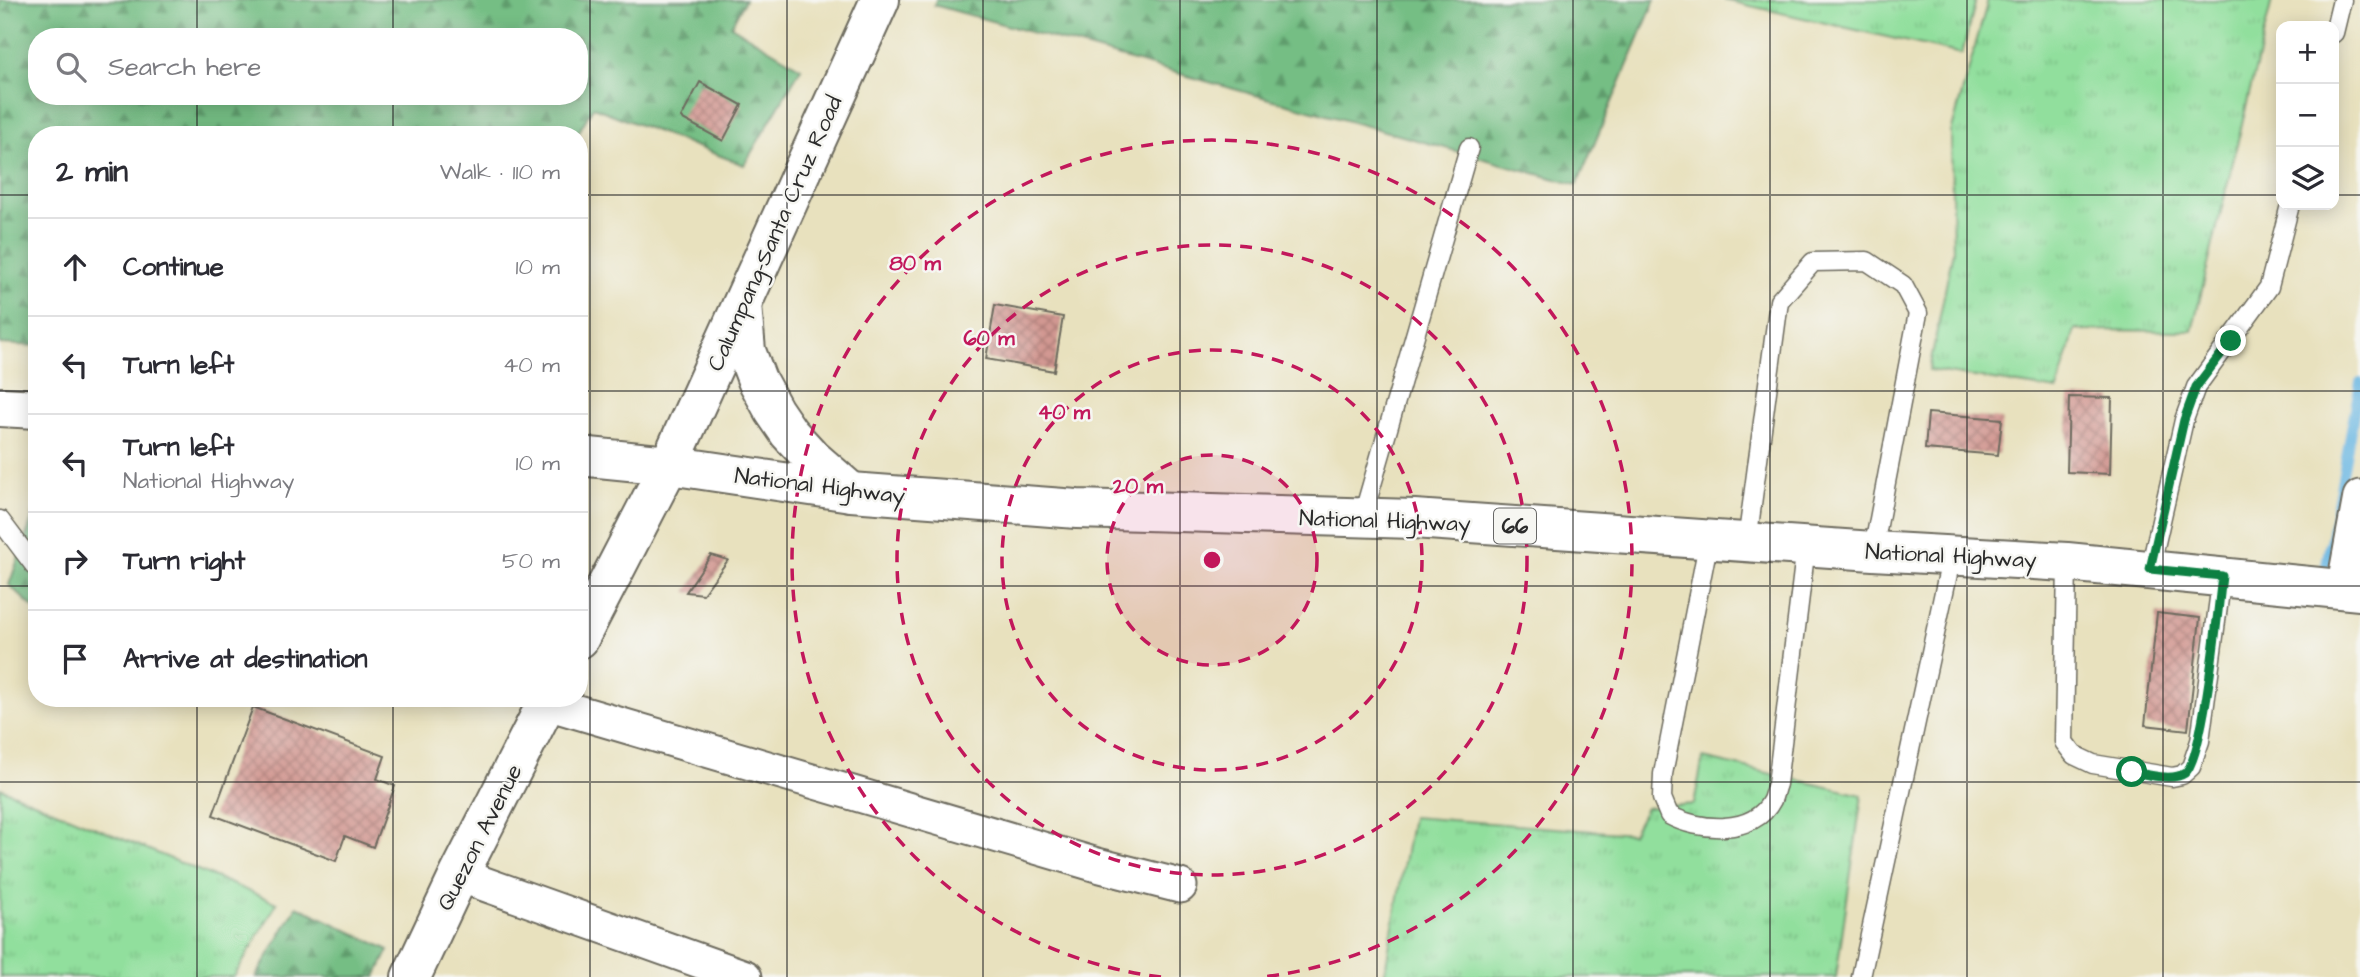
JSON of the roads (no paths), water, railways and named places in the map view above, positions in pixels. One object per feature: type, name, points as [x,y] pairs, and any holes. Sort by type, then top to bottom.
[{"type":"main road","name":"Calumpang-Santa Cruz Road","points":[[669,465],[880,0]]},
{"type":"main road","points":[[742,305],[746,351],[757,380],[774,411],[789,433],[812,458],[851,492]]},
{"type":"main road","name":"National Highway","points":[[588,457],[669,465],[851,492],[1077,509],[1414,519],[2067,562],[2352,591]]},
{"type":"main road","points":[[588,622],[669,465]]},
{"type":"main road","name":"Quezon Avenue","points":[[411,977],[459,875],[545,707]]},
{"type":"street","points":[[2352,591],[2360,497]]},
{"type":"street","points":[[568,707],[1097,866],[1180,886]]},
{"type":"street","points":[[459,875],[745,977]]},
{"type":"lane","points":[[2337,21],[2342,0]]},
{"type":"lane","points":[[1362,519],[1469,148]]},
{"type":"lane","points":[[2150,569],[2184,420],[2196,387],[2269,287],[2289,210]]},
{"type":"lane","points":[[1747,542],[1779,301],[1813,262],[1867,261],[1903,285],[1918,313],[1873,551]]},
{"type":"lane","points":[[0,520],[28,557]]},
{"type":"lane","points":[[1709,539],[1666,761],[1662,798],[1669,815],[1685,824],[1706,827],[1732,826],[1755,819],[1771,802],[1777,784],[1806,546]]},
{"type":"lane","points":[[1861,977],[1952,555]]},
{"type":"lane","points":[[2067,562],[2064,742],[2074,755],[2093,764],[2172,777],[2182,775],[2191,767],[2200,740],[2222,576]]},
{"type":"waterway","points":[[2324,575],[2360,382]]}]
